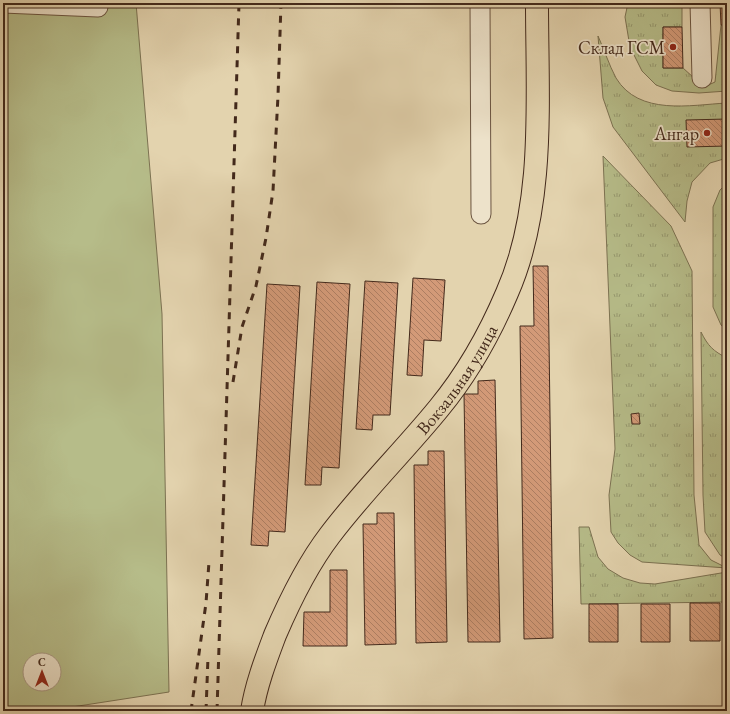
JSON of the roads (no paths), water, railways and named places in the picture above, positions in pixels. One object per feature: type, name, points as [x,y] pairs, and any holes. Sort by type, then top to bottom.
[{"type":"main road","name":"Вокзальная улица","points":[[252,711],[261,676],[284,613],[312,561],[343,519],[439,408],[465,372],[488,333],[508,291],[521,252],[530,213],[535,178],[537,127],[537,3]]},
{"type":"street","points":[[3,3],[98,7]]},
{"type":"street","points":[[480,3],[481,214]]},
{"type":"street","points":[[700,3],[702,78]]},
{"type":"railway","points":[[217,711],[239,3]]},
{"type":"railway","points":[[233,382],[242,327],[256,286],[266,238],[273,191],[281,3]]},
{"type":"railway","points":[[191,711],[206,603],[209,562]]},
{"type":"railway","points":[[206,711],[208,657]]},
{"type":"place","name":"Склад ГСМ","points":[[673,47]]},
{"type":"place","name":"Ангар","points":[[707,133]]}]
